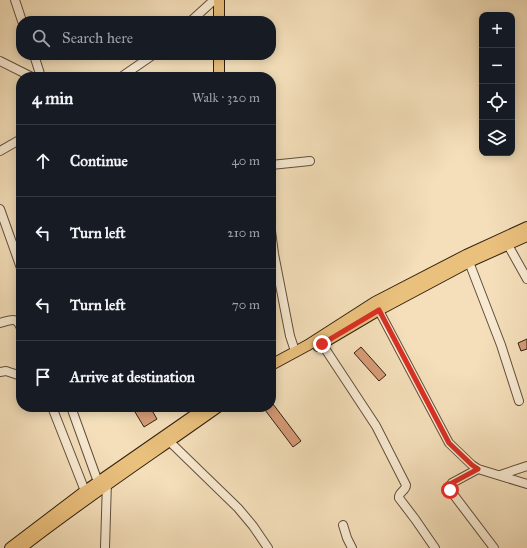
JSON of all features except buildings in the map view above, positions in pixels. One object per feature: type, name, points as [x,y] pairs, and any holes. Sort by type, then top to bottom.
[{"type":"main road","points":[[219,0],[219,16]]},
{"type":"main road","points":[[219,60],[219,72]]},
{"type":"main road","points":[[276,362],[346,325],[466,255],[527,227]]},
{"type":"main road","points":[[377,306],[527,236]]},
{"type":"main road","points":[[276,370],[322,344],[346,325]]},
{"type":"main road","points":[[21,548],[90,497],[104,481],[199,412]]},
{"type":"main road","points":[[10,548],[85,491],[170,442],[211,412]]},
{"type":"street","points":[[15,0],[20,16]]},
{"type":"street","points":[[196,16],[214,0]]},
{"type":"street","points":[[36,60],[40,72]]},
{"type":"street","points":[[128,72],[146,60]]},
{"type":"street","points":[[0,61],[22,72]]},
{"type":"street","points":[[0,151],[16,142]]},
{"type":"street","points":[[276,165],[310,161]]},
{"type":"street","points":[[0,209],[16,254]]},
{"type":"street","points":[[508,245],[527,279]]},
{"type":"street","points":[[469,262],[501,345],[519,401]]},
{"type":"street","points":[[276,264],[290,336],[295,351]]},
{"type":"street","points":[[377,306],[449,443],[478,469],[527,484]]},
{"type":"street","points":[[0,322],[16,321]]},
{"type":"street","points":[[322,344],[376,426],[406,484],[404,490],[398,496],[435,548]]},
{"type":"street","points":[[0,372],[6,371],[16,374]]},
{"type":"street","points":[[54,412],[85,491]]},
{"type":"street","points":[[73,412],[104,481],[105,548]]},
{"type":"street","points":[[170,442],[238,508],[268,548]]},
{"type":"street","points":[[500,475],[527,466]]},
{"type":"street","points":[[478,469],[449,486],[450,490],[494,548]]},
{"type":"street","points":[[343,525],[346,538],[352,548]]},
{"type":"route","points":[[322,344],[379,310],[449,443],[478,469],[452,483],[449,486],[450,490]]}]
